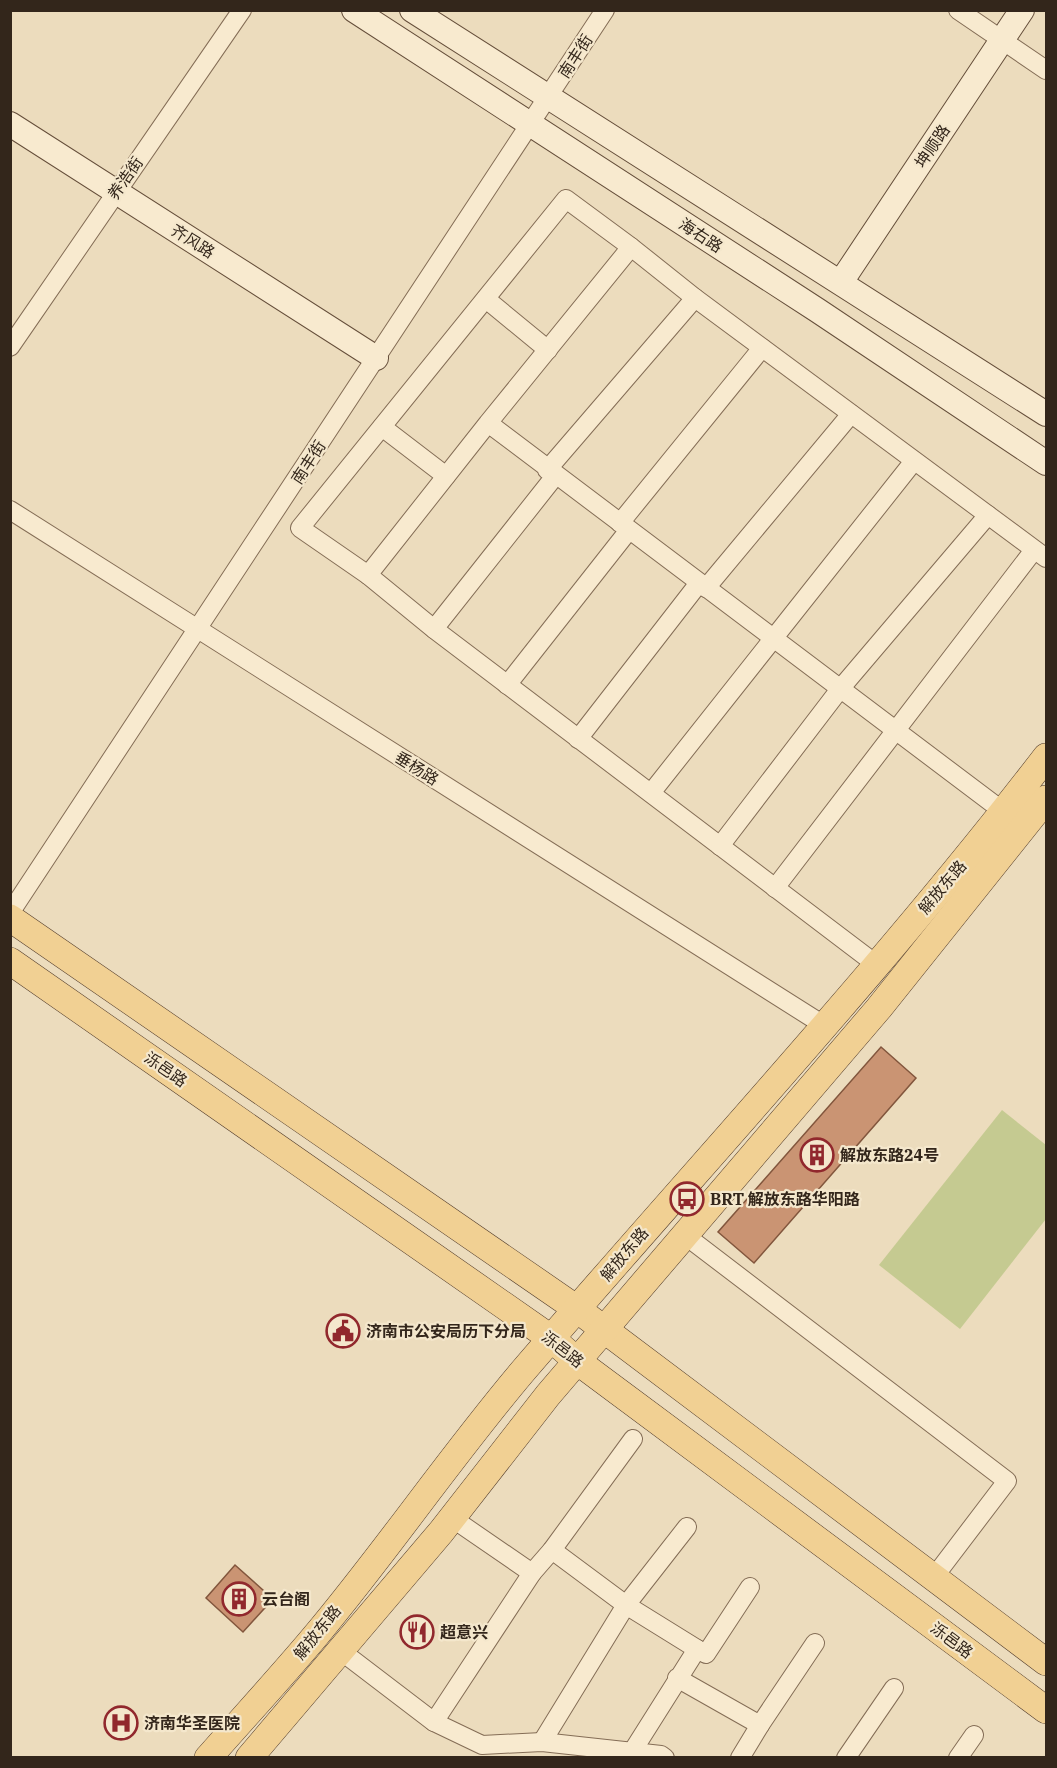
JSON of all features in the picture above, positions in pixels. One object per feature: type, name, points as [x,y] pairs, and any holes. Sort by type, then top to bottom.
[{"type":"main road","name":"海右路","points":[[354,10],[817,310],[1047,463]]},
{"type":"main road","name":"海右路","points":[[412,10],[1047,414]]},
{"type":"main road","name":"坤顺路","points":[[841,282],[1022,10]]},
{"type":"main road","name":"齐风路","points":[[10,124],[376,358]]},
{"type":"main road","name":"解放东路","points":[[208,1758],[317,1634],[522,1373],[877,965],[1047,757]]},
{"type":"main road","name":"解放东路","points":[[249,1758],[452,1518],[577,1360],[686,1236],[879,1008],[1047,799]]},
{"type":"main road","points":[[10,916],[577,1310],[1047,1662]]},
{"type":"main road","name":"泺邑路","points":[[10,961],[552,1339],[577,1360],[1047,1710]]},
{"type":"street","name":"养浩街","points":[[10,347],[242,10]]},
{"type":"street","name":"南丰街","points":[[10,916],[605,10]]},
{"type":"street","points":[[958,10],[1047,70]]},
{"type":"street","points":[[775,888],[895,731],[1040,554],[695,298],[567,199],[300,528],[368,576],[507,685],[578,739],[720,846],[775,888],[877,965]]},
{"type":"street","points":[[368,576],[488,423],[631,247]]},
{"type":"street","points":[[434,629],[551,473],[695,298]]},
{"type":"street","points":[[486,299],[548,350]]},
{"type":"street","points":[[507,685],[762,348]]},
{"type":"street","points":[[578,739],[702,585],[851,414]]},
{"type":"street","points":[[488,423],[551,473],[1004,812]]},
{"type":"street","points":[[382,427],[446,476]]},
{"type":"street","points":[[651,794],[914,461]]},
{"type":"street","name":"垂杨路","points":[[10,510],[825,1026]]},
{"type":"street","points":[[720,846],[840,689],[988,515]]},
{"type":"street","points":[[686,1236],[1007,1481],[934,1577]]},
{"type":"street","points":[[434,1722],[532,1573],[552,1551],[633,1439]]},
{"type":"street","points":[[452,1518],[532,1573]]},
{"type":"street","points":[[542,1742],[626,1605],[687,1527]]},
{"type":"street","points":[[552,1551],[626,1605],[706,1654],[750,1587]]},
{"type":"street","points":[[740,1758],[814,1643]]},
{"type":"street","points":[[632,1752],[697,1648]]},
{"type":"street","points":[[341,1651],[434,1722],[482,1745],[542,1742],[661,1755],[666,1758]]},
{"type":"street","points":[[677,1678],[760,1725]]},
{"type":"street","points":[[846,1758],[894,1688]]},
{"type":"street","points":[[958,1758],[974,1735]]},
{"type":"green space","points":[[1002,1110],[1046,1145],[1046,1219],[960,1329],[879,1265]]},
{"type":"building","name":"解放东路24号","points":[[881,1047],[916,1078],[754,1263],[718,1232]]},
{"type":"building","name":"云台阁","points":[[235,1565],[273,1599],[243,1632],[206,1598]]},
{"type":"place","name":"解放东路24号","points":[[817,1155]]},
{"type":"place","name":"BRT 解放东路华阳路","points":[[687,1199]]},
{"type":"place","name":"济南市公安局历下分局","points":[[343,1331]]},
{"type":"place","name":"云台阁","points":[[239,1599]]},
{"type":"place","name":"超意兴","points":[[417,1632]]},
{"type":"place","name":"济南华圣医院","points":[[121,1723]]}]
